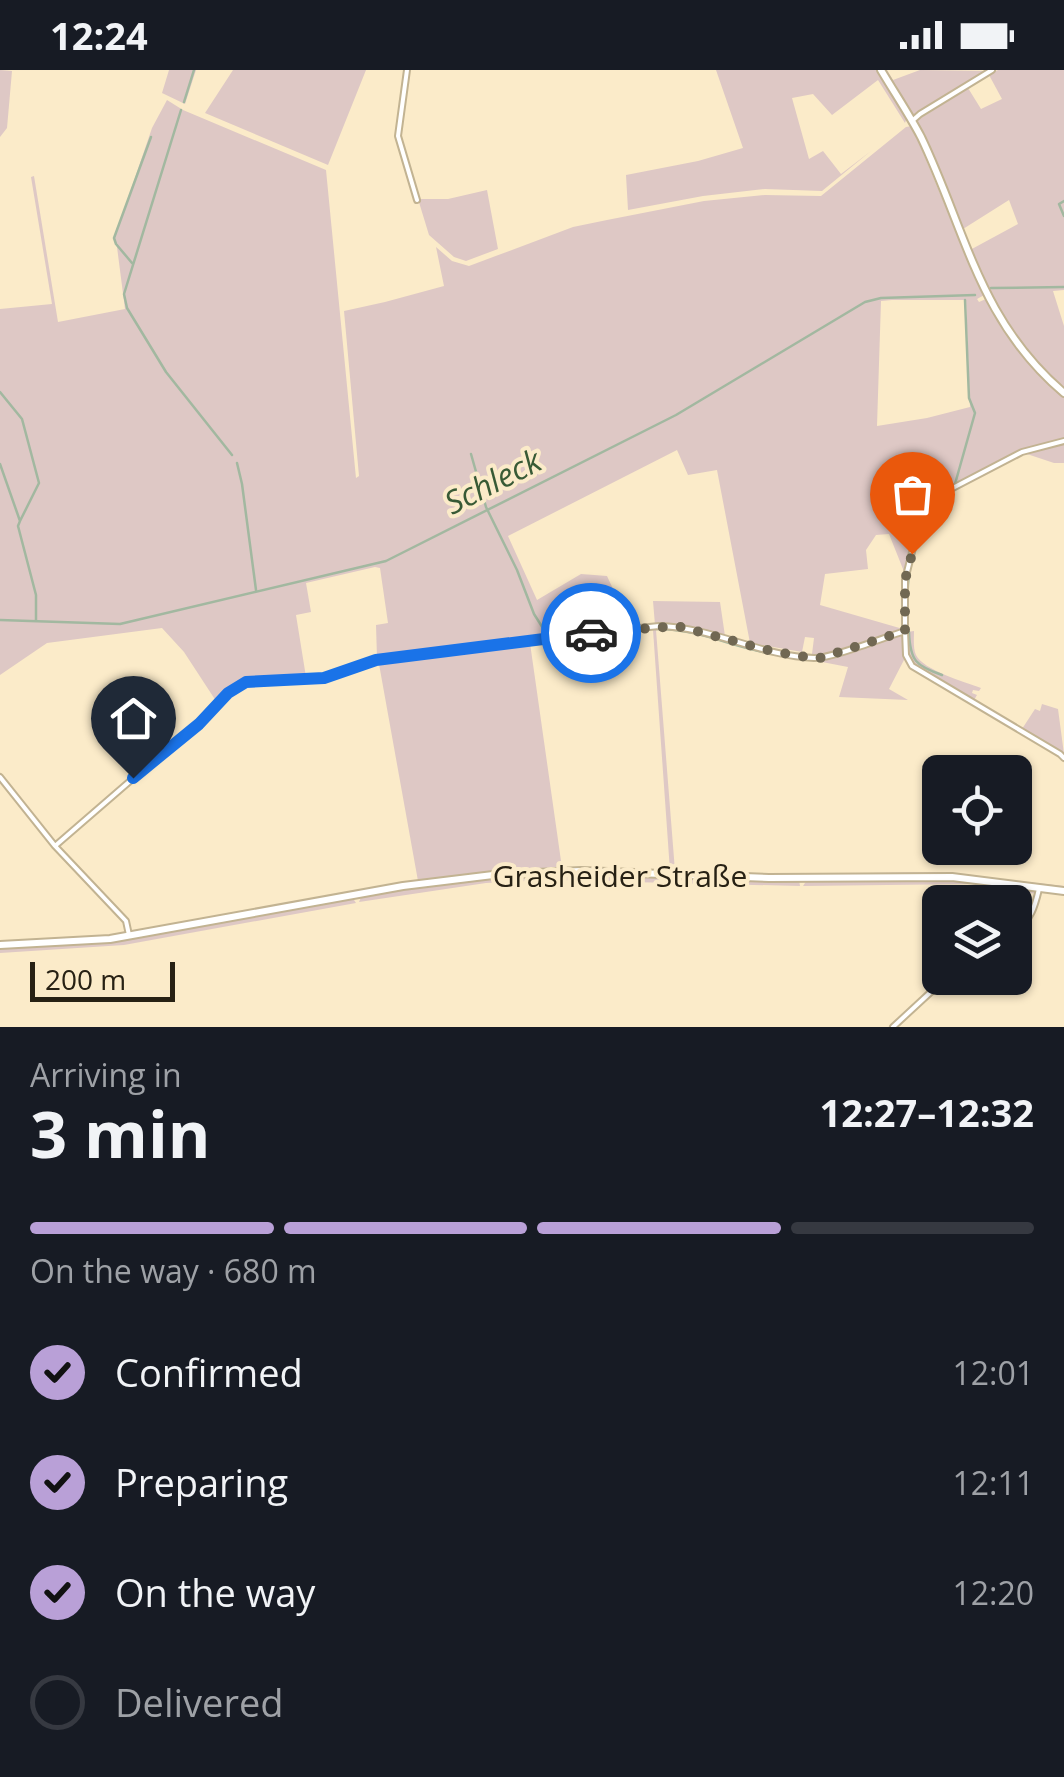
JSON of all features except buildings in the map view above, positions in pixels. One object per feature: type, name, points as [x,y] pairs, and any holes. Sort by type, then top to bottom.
[{"type":"street","points":[[406,70],[398,136],[416,200]]},
{"type":"street","points":[[880,70],[929,156],[992,306],[1019,346],[1064,392]]},
{"type":"street","points":[[912,121],[992,70]]},
{"type":"street","points":[[1064,441],[1022,452],[947,491],[918,528],[905,580],[906,655],[912,666],[1064,758]]},
{"type":"street","points":[[55,846],[199,724],[228,693],[246,682],[324,678],[376,660],[659,626],[677,626],[817,659],[905,631]]},
{"type":"street","points":[[0,777],[55,846],[126,921],[129,936]]},
{"type":"street","name":"Grasheider Straße","points":[[0,945],[129,936],[403,886],[493,875],[581,871],[769,878],[952,877],[1064,891]]},
{"type":"street","points":[[1032,911],[1040,888]]},
{"type":"street","points":[[893,1027],[928,995]]},
{"type":"shaded area","points":[[0,70],[12,71],[7,128],[0,137]]},
{"type":"shaded area","points":[[169,70],[196,70],[185,104],[162,93]]},
{"type":"shaded area","points":[[233,70],[366,70],[328,165],[205,113]]},
{"type":"shaded area","points":[[716,70],[878,70],[907,117],[905,123],[878,80],[832,115],[813,94],[792,98],[809,159],[823,151],[841,174],[871,151],[822,191],[765,189],[628,210],[626,175],[743,148]]},
{"type":"shaded area","points":[[884,70],[893,80],[920,70],[987,71],[915,115]]},
{"type":"shaded area","points":[[998,70],[1064,70],[1064,290],[1053,291],[1064,326],[1064,389],[1021,344],[988,293],[977,299],[986,299],[1020,351],[1064,396],[1064,439],[1019,450],[945,491],[924,515],[905,574],[889,534],[876,535],[866,550],[868,569],[825,574],[820,605],[903,629],[821,655],[812,654],[814,638],[805,637],[802,652],[750,643],[717,470],[688,475],[677,450],[508,536],[537,600],[581,574],[607,576],[614,591],[610,592],[612,630],[377,658],[376,625],[388,623],[380,568],[375,567],[306,583],[311,612],[296,615],[306,677],[246,679],[234,683],[216,701],[184,652],[162,628],[47,643],[0,675],[0,309],[52,304],[31,177],[34,176],[58,322],[125,309],[114,239],[152,128],[167,100],[326,170],[356,478],[359,476],[344,311],[444,286],[436,247],[452,261],[469,266],[573,227],[607,220],[704,201],[765,195],[821,196],[912,126],[974,275],[981,290],[985,288],[916,121],[968,88],[981,109],[1002,99],[989,75]],"holes":[[[1009,200],[1018,224],[970,250],[963,229]],[[966,300],[970,407],[877,426],[881,301]]]},
{"type":"shaded area","points":[[487,190],[498,249],[466,261],[454,257],[429,235],[418,199],[448,199]]},
{"type":"shaded area","points":[[1064,443],[1064,463],[1024,453]]},
{"type":"shaded area","points":[[653,601],[720,602],[725,636],[677,625],[655,625]]},
{"type":"shaded area","points":[[656,628],[681,631],[656,630],[675,871],[798,876],[597,870],[418,881],[379,664],[530,643],[562,868],[670,871],[653,630]]},
{"type":"shaded area","points":[[914,631],[914,650],[920,660],[945,675],[981,688],[973,690],[977,695],[974,700],[913,664],[908,655],[907,632]]},
{"type":"shaded area","points":[[903,634],[905,658],[889,689],[908,700],[839,697],[848,667],[822,662],[826,658]]},
{"type":"shaded area","points":[[726,642],[788,655],[788,657],[771,655]]},
{"type":"shaded area","points":[[1042,704],[1058,709],[1064,754],[1022,729]]},
{"type":"shaded area","points":[[935,872],[1064,886],[1064,889],[982,878],[802,874]]},
{"type":"shaded area","points":[[593,873],[799,880],[800,886],[549,880],[486,883],[359,902],[362,895],[477,878]]},
{"type":"shaded area","points":[[807,880],[967,880],[1002,885],[972,884],[803,886]]},
{"type":"shaded area","points":[[352,897],[356,903],[124,945],[0,953],[0,948],[123,940]]},
{"type":"waterway","points":[[184,102],[194,70]]},
{"type":"waterway","points":[[181,110],[124,294],[127,308],[166,372],[232,455]]},
{"type":"waterway","points":[[132,263],[114,238],[151,137]]},
{"type":"waterway","points":[[1064,201],[1059,204],[1064,216]]},
{"type":"waterway","name":"Schleck","points":[[991,288],[1064,287]]},
{"type":"waterway","name":"Schleck","points":[[0,620],[120,624],[386,561],[676,415],[865,302],[975,295]]},
{"type":"waterway","points":[[955,484],[975,413],[969,398],[965,300]]},
{"type":"waterway","points":[[0,392],[22,419],[39,483],[20,521]]},
{"type":"waterway","points":[[471,454],[486,507],[546,633],[598,630]]},
{"type":"waterway","points":[[237,463],[256,590]]},
{"type":"waterway","points":[[0,464],[20,521],[18,526],[36,595],[36,620]]},
{"type":"waterway","points":[[907,611],[915,544],[928,515],[949,492]]},
{"type":"waterway","points":[[630,627],[645,625]]},
{"type":"waterway","points":[[656,629],[688,632],[780,655]]},
{"type":"waterway","points":[[909,632],[916,661],[942,675]]},
{"type":"way so far","points":[[591,633],[677,626],[817,659],[905,631],[905,580],[912,554]]},
{"type":"route","points":[[133,778],[199,724],[228,693],[246,682],[324,678],[376,660],[591,633]]}]
